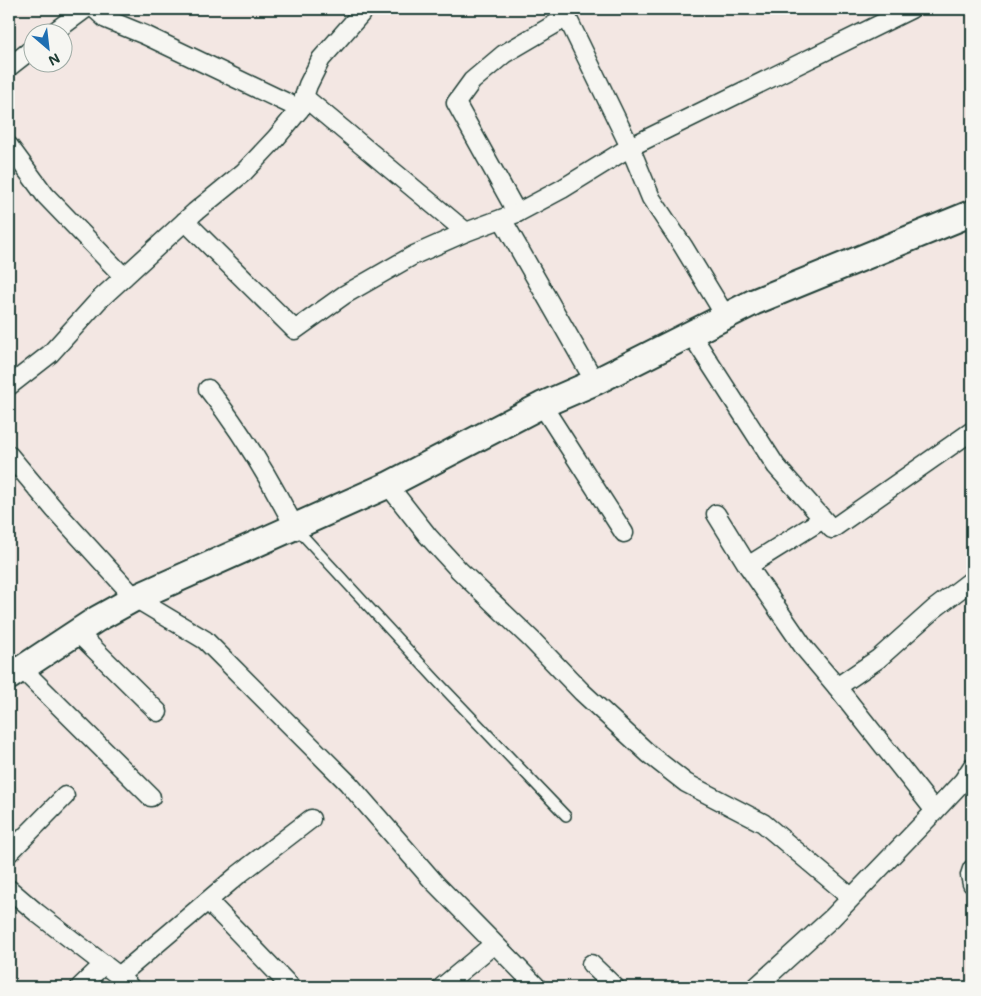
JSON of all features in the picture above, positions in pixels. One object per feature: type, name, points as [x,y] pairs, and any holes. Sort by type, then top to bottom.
[{"type":"street","points":[[67,22],[85,9]]},
{"type":"street","points":[[95,9],[106,19],[302,103],[466,232]]},
{"type":"street","points":[[9,386],[50,354],[99,300],[185,221],[244,172],[276,138],[302,103],[321,59],[365,9]]},
{"type":"street","points":[[185,221],[294,330],[344,295],[414,255],[466,232],[509,216],[562,189],[630,147],[911,9]]},
{"type":"street","points":[[595,382],[509,216],[456,102],[472,80],[504,54],[565,13],[630,147],[651,198],[726,317]]},
{"type":"street","points":[[9,67],[22,57]]},
{"type":"street","points":[[9,146],[45,195],[124,277]]},
{"type":"street","points":[[150,797],[15,673],[97,619],[135,598],[388,485],[542,405],[595,382],[754,302],[972,213]]},
{"type":"street","points":[[692,334],[776,466],[832,529],[972,430]]},
{"type":"street","points":[[208,389],[224,410],[274,487],[295,528]]},
{"type":"street","points":[[542,405],[624,533]]},
{"type":"street","points":[[9,455],[55,510],[135,598],[205,640],[348,783],[434,882],[537,987]]},
{"type":"street","points":[[388,485],[428,536],[459,570],[532,640],[582,692],[649,754],[686,784],[763,823],[851,897]]},
{"type":"street","points":[[716,514],[748,566],[804,649],[837,687],[935,811]]},
{"type":"street","points":[[748,566],[823,519]]},
{"type":"street","points":[[837,687],[878,660],[934,609],[972,580]]},
{"type":"street","points":[[78,632],[158,712]]},
{"type":"street","points":[[756,987],[832,918],[935,811],[972,767]]},
{"type":"street","points":[[9,853],[65,796]]},
{"type":"street","points":[[9,889],[125,982],[208,901],[238,875],[311,819]]},
{"type":"street","points":[[972,869],[970,875],[972,884]]},
{"type":"street","points":[[208,901],[291,987]]},
{"type":"street","points":[[442,987],[494,944]]},
{"type":"street","points":[[80,987],[104,964]]},
{"type":"street","points":[[591,964],[615,987]]},
{"type":"lane","points":[[295,528],[566,816]]}]
